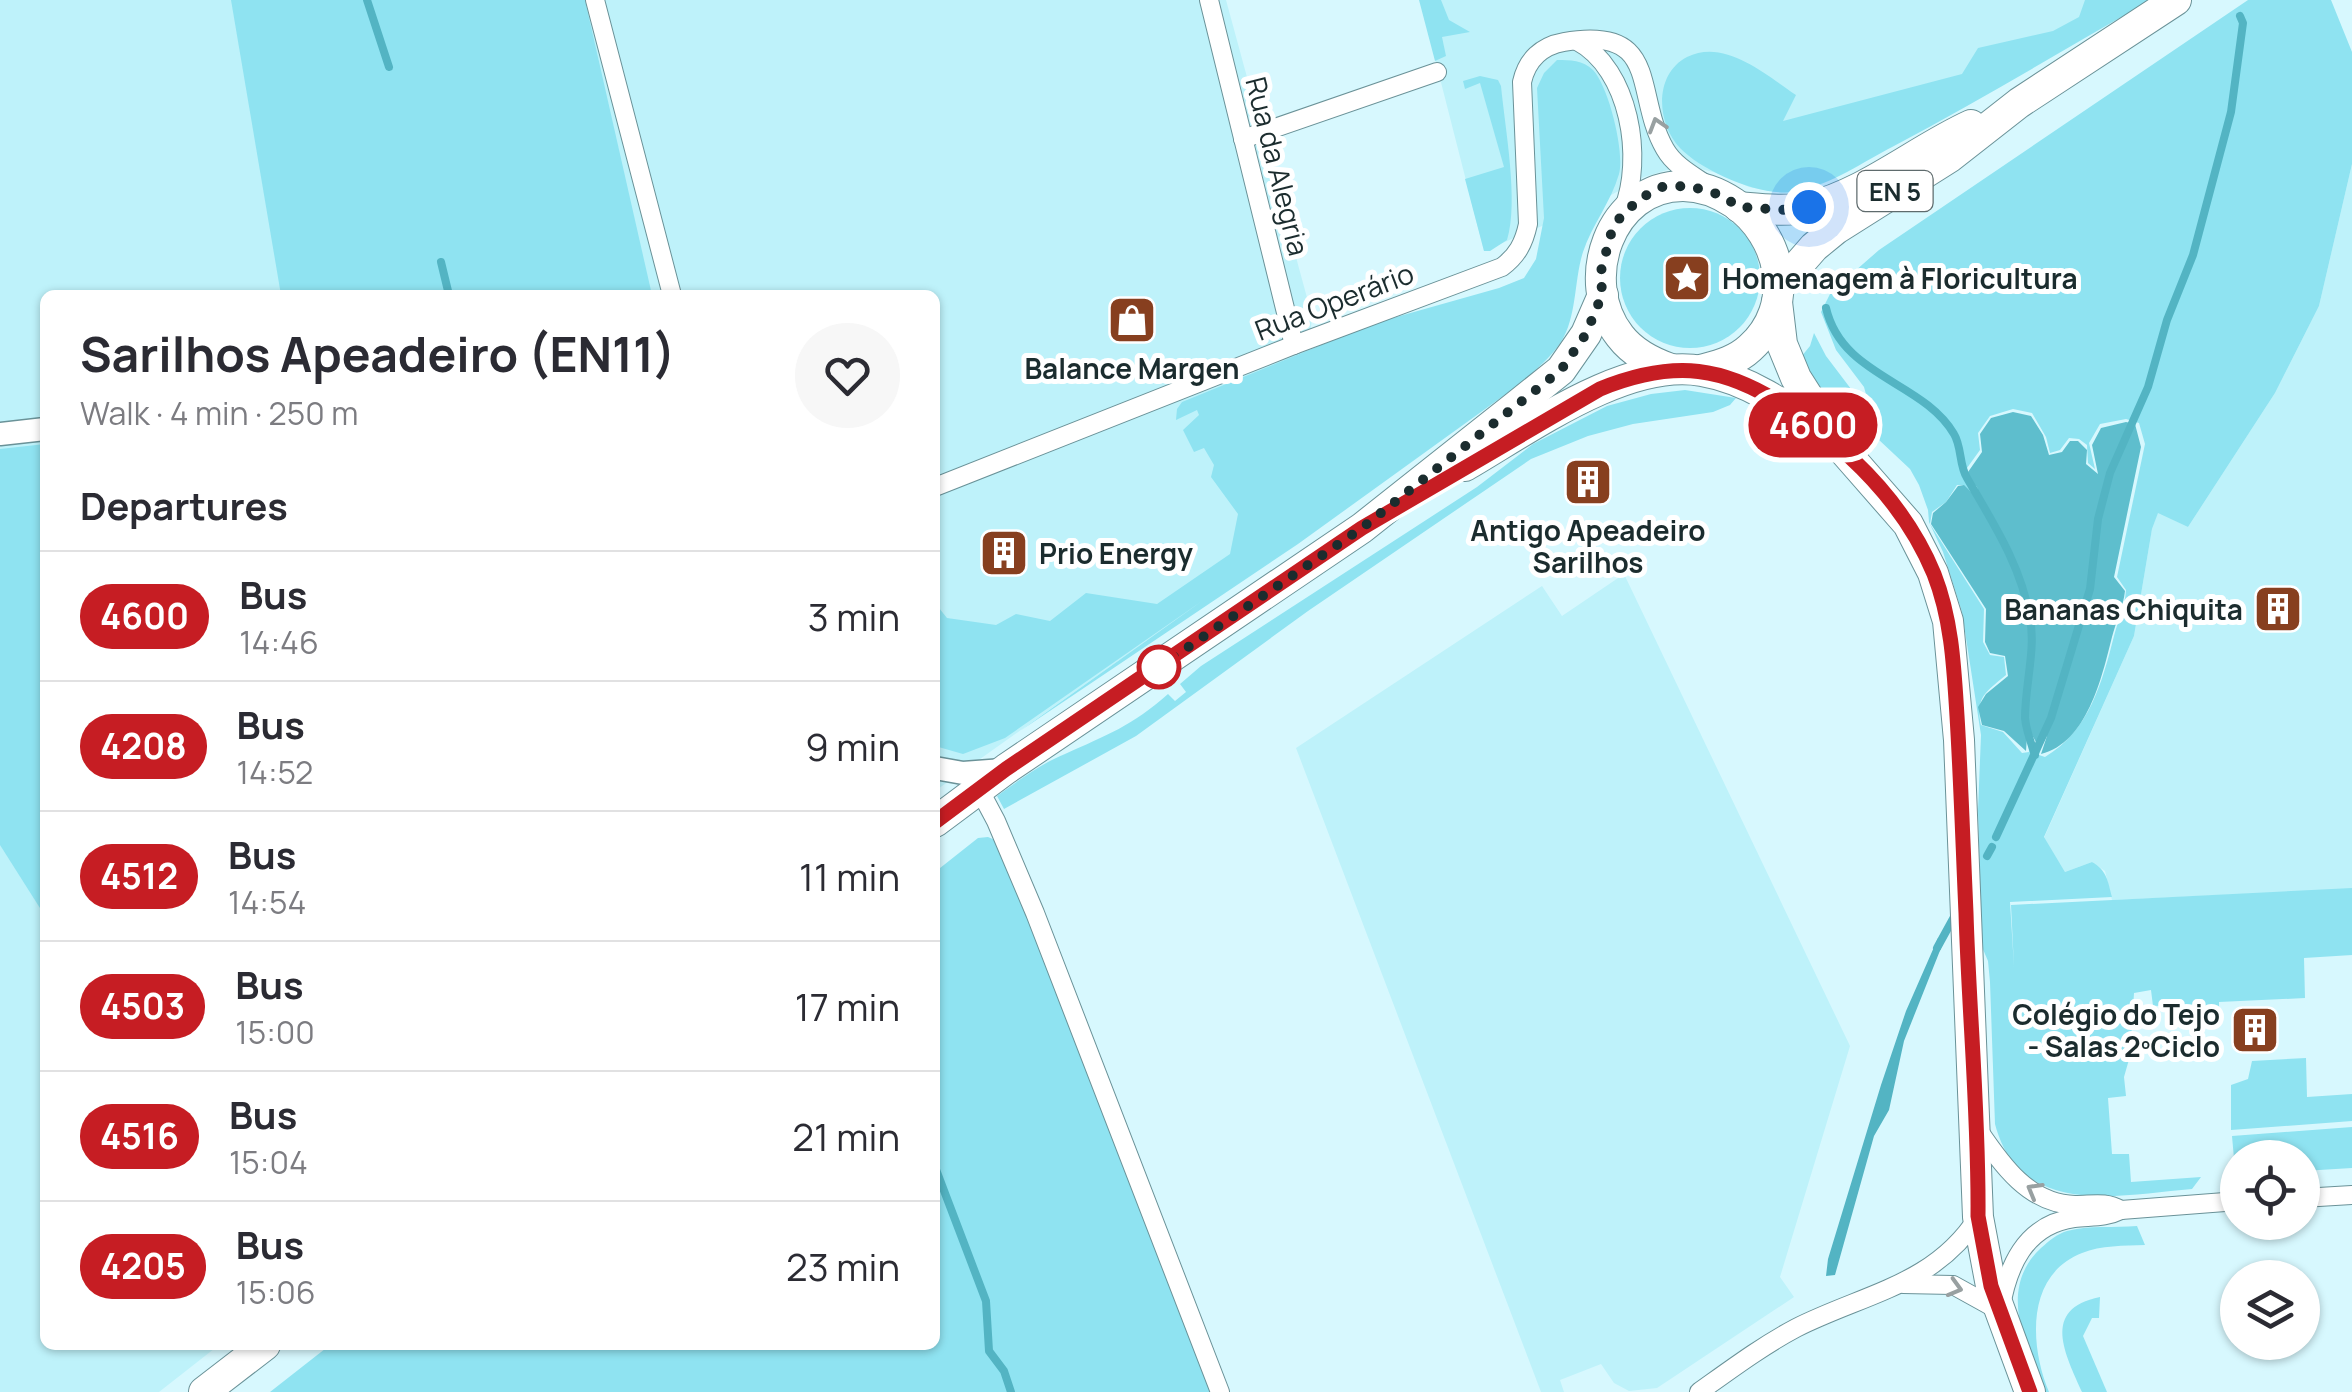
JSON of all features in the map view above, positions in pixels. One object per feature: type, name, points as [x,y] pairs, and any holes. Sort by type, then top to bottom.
[{"type":"main road","name":"EN 5","points":[[940,818],[1006,769],[1362,528],[1600,389],[1636,374],[1702,370],[1727,363],[1750,348],[1767,327],[1778,294],[1814,246],[1950,157],[2019,103],[2176,0]]},
{"type":"main road","name":"EN 5","points":[[1362,528],[1561,370],[1586,334],[1602,295],[1604,252],[1619,219],[1639,199],[1662,187],[1689,186],[1730,201],[1782,210],[1809,207],[1850,192],[1931,144],[2019,103]]},
{"type":"main road","points":[[1730,201],[1756,222],[1770,241],[1778,264],[1782,344],[1796,378],[1838,444],[1908,524],[1934,573],[1948,621],[1959,740],[1978,1216],[1987,1272],[2030,1392]]},
{"type":"main road","name":"EN 5","points":[[1602,295],[1613,324],[1632,350],[1670,369]]},
{"type":"main road","points":[[1702,370],[1773,398],[1838,444]]},
{"type":"main road","points":[[204,1392],[259,1350]]},
{"type":"street","points":[[595,0],[671,290]]},
{"type":"street","name":"Rua da Alegria","points":[[1209,0],[1294,344]]},
{"type":"street","points":[[1577,41],[1597,37],[1626,50],[1646,82],[1665,148],[1685,170],[1730,201]]},
{"type":"street","points":[[1577,41],[1606,66],[1628,125],[1634,172],[1619,219]]},
{"type":"street","name":"Rua Operário","points":[[940,486],[1294,344],[1502,267],[1524,240],[1528,224],[1524,72],[1547,46],[1577,41]]},
{"type":"street","points":[[1243,139],[1437,72]]},
{"type":"street","points":[[0,434],[40,430]]},
{"type":"street","points":[[940,769],[963,773],[1006,769]]},
{"type":"street","points":[[979,789],[1034,914],[1220,1392]]},
{"type":"street","points":[[1974,1123],[2010,1173],[2038,1195],[2061,1204],[2109,1204],[2121,1210]]},
{"type":"street","points":[[2320,1197],[2352,1195]]},
{"type":"street","points":[[1903,1284],[1953,1286],[2000,1312],[2009,1268],[2038,1234],[2058,1222],[2109,1216],[2121,1210],[2220,1202]]},
{"type":"street","points":[[1699,1392],[1792,1330],[1903,1284],[1952,1250],[1978,1216]]},
{"type":"shaded area","points":[[0,0],[1226,0],[1312,316],[1306,382],[1377,477],[940,787],[940,290],[40,290],[40,1350],[213,1350],[159,1392],[0,1392]]},
{"type":"shaded area","points":[[231,0],[585,0],[651,290],[280,290]]},
{"type":"shaded area","points":[[1419,0],[1441,0],[1449,20],[1470,32],[1442,37],[1446,56],[1435,61]]},
{"type":"shaded area","points":[[1420,0],[2105,0],[2071,29],[1810,188],[1794,193],[1776,192],[1749,187],[1697,168],[1674,168],[1644,177],[1602,200],[1484,251]]},
{"type":"shaded area","points":[[2085,0],[2151,0],[1926,129],[1811,188],[1769,191],[1735,182],[1690,157],[1666,126],[1662,100],[1669,75],[1687,57],[1701,52],[1716,52],[1744,61],[1796,95],[1783,121],[1962,74],[1978,48],[2053,31],[2079,17]]},
{"type":"shaded area","points":[[2248,0],[2331,0],[2352,52],[2352,164],[2319,306],[2275,393],[2188,527],[2158,513],[2134,636],[2044,837],[2065,872],[2092,862],[2097,865],[2106,877],[2112,897],[2010,902],[2014,967],[2011,905],[2352,888],[2352,955],[2304,958],[2305,998],[2219,1002],[2219,1007],[2201,1008],[2200,1004],[2153,1006],[2151,990],[2134,993],[2130,1056],[2124,1077],[2126,1096],[2108,1098],[2112,1154],[2129,1154],[2131,1182],[2201,1177],[2192,1189],[2104,1196],[2049,1188],[2026,1175],[2008,1154],[1995,1124],[1990,982],[1982,947],[1978,811],[1981,735],[1962,612],[1929,522],[1919,485],[1910,469],[1878,439],[1864,387],[1836,350],[1821,312],[1831,292],[1879,250]],"holes":[[[2013,409],[2032,413],[2050,453],[2060,450],[2069,438],[2079,439],[2087,445],[2088,463],[2095,469],[2089,443],[2100,424],[2126,419],[2139,423],[2145,444],[2117,577],[2126,590],[2125,596],[2104,671],[2083,720],[2073,734],[2045,757],[2039,755],[2044,739],[2036,745],[2028,740],[2029,752],[2022,753],[2003,732],[1981,725],[1981,701],[2006,675],[2004,657],[1990,655],[1983,642],[1984,609],[1930,524],[1932,512],[1946,502],[1957,485],[1963,485],[1980,504],[1967,468],[1980,450],[1978,433],[1990,416]]]},
{"type":"shaded area","points":[[1557,60],[1585,64],[1593,70],[1605,90],[1620,151],[1616,184],[1583,252],[1566,332],[1551,355],[1517,386],[1298,544],[1020,731],[1202,601],[1005,738],[963,754],[940,747],[940,609],[947,618],[996,625],[1016,614],[1050,621],[1086,593],[1157,604],[1230,554],[1238,514],[1211,477],[1214,465],[1204,448],[1194,452],[1183,430],[1199,415],[1197,410],[1176,420],[1182,402],[1375,323],[1524,278],[1536,259],[1544,218],[1537,88],[1544,73]]},
{"type":"shaded area","points":[[1480,76],[1498,80],[1501,86],[1511,186],[1507,240],[1490,251],[1484,251],[1465,179],[1504,167],[1480,83],[1465,89],[1463,81]]},
{"type":"shaded area","points":[[2352,164],[2352,889],[2112,900],[2105,871],[2092,862],[2065,872],[2044,838],[2134,636],[2158,512],[2188,527],[2275,393],[2319,306]]},
{"type":"shaded area","points":[[1690,208],[1717,214],[1739,229],[1754,251],[1760,278],[1754,305],[1739,327],[1717,342],[1690,348],[1663,342],[1641,327],[1626,305],[1620,278],[1626,251],[1641,229],[1663,214]]},
{"type":"shaded area","points":[[1814,333],[1851,389],[1860,424],[1855,428],[1830,408],[1801,357]]},
{"type":"shaded area","points":[[1685,390],[1736,398],[1713,412],[1633,424],[1588,436],[1531,459],[1308,611],[1136,736],[1004,809],[997,796],[1021,779],[1131,722],[1168,694],[1175,701],[1186,692],[1180,684],[1201,666],[1477,487],[1533,444],[1607,406]]},
{"type":"shaded area","points":[[2013,412],[2031,416],[2049,455],[2062,452],[2070,441],[2078,441],[2087,450],[2086,464],[2098,474],[2092,445],[2101,428],[2126,422],[2135,424],[2141,447],[2114,577],[2125,591],[2124,597],[2097,689],[2070,737],[2041,754],[2047,736],[2043,733],[2036,742],[2032,735],[2027,736],[2026,751],[2004,731],[1982,725],[1978,707],[1986,694],[2008,676],[2005,656],[1990,653],[1985,642],[1986,609],[1931,524],[1933,513],[1958,486],[1964,485],[1980,501],[1968,472],[1982,452],[1980,434],[1991,418]]},
{"type":"shaded area","points":[[40,445],[40,908],[0,845],[0,449]]},
{"type":"shaded area","points":[[1624,574],[1850,1046],[1780,1277],[1794,1297],[1657,1388],[1629,1391],[1614,1383],[1601,1364],[1560,1380],[1564,1392],[1541,1392],[1296,748],[1542,586],[1562,616]]},
{"type":"shaded area","points":[[978,838],[1000,842],[1210,1392],[270,1392],[324,1350],[940,1350],[940,868]]},
{"type":"shaded area","points":[[1938,938],[1943,943],[1904,1041],[1889,1110],[1874,1136],[1835,1275],[1826,1276],[1881,1085],[1906,1011]]},
{"type":"shaded area","points":[[2306,1058],[2307,1097],[2352,1094],[2352,1121],[2231,1130],[2231,1085],[2248,1079],[2252,1061]]},
{"type":"shaded area","points":[[2352,1127],[2352,1168],[2320,1170],[2320,1140],[2232,1140],[2232,1136]]},
{"type":"shaded area","points":[[2137,1226],[2145,1245],[2089,1250],[2063,1263],[2050,1278],[2037,1314],[2038,1354],[2049,1392],[2043,1392],[2019,1318],[2020,1281],[2028,1264],[2041,1248],[2067,1231]]},
{"type":"shaded area","points":[[2100,1297],[2099,1318],[2092,1318],[2083,1336],[2107,1392],[2082,1392],[2065,1349],[2064,1323],[2081,1303]]},
{"type":"waterway","points":[[367,0],[389,67]]},
{"type":"waterway","points":[[1996,837],[2051,718],[2090,589],[2098,519],[2110,473],[2148,387],[2167,320],[2193,255],[2231,112],[2243,23],[2240,16]]},
{"type":"waterway","points":[[441,262],[448,290]]},
{"type":"waterway","points":[[1826,308],[1848,349],[1940,416],[1957,439],[1964,473],[2005,545],[2026,599],[2032,642],[2025,718],[2035,755]]},
{"type":"waterway","points":[[1987,856],[1992,847]]},
{"type":"waterway","points":[[1937,948],[1954,917]]},
{"type":"waterway","points":[[940,1180],[986,1301],[989,1351],[1004,1371],[1011,1392]]},
{"type":"bus line","name":"4600","points":[[940,818],[1006,769],[1362,528],[1600,389],[1636,374],[1702,370],[1773,398],[1838,444],[1888,497],[1925,554],[1942,595],[1953,655],[1959,740],[1978,1216],[1991,1286],[2030,1392]]},
{"type":"place","name":"Homenagem à Floricultura","points":[[1687,278]]},
{"type":"place","name":"Balance Margen","points":[[1132,320]]},
{"type":"place","name":"Antigo Apeadeiro Sarilhos","points":[[1588,482]]},
{"type":"place","name":"Prio Energy","points":[[1004,553]]},
{"type":"place","name":"Bananas Chiquita","points":[[2278,609]]},
{"type":"place","name":"Colégio do Tejo - Salas 2ºCiclo","points":[[2255,1030]]},
{"type":"route","points":[[1159,667],[1362,528],[1561,370],[1586,334],[1602,295],[1601,271],[1611,234],[1619,219],[1639,199],[1662,187],[1689,186],[1721,195],[1739,207],[1809,207]]}]
